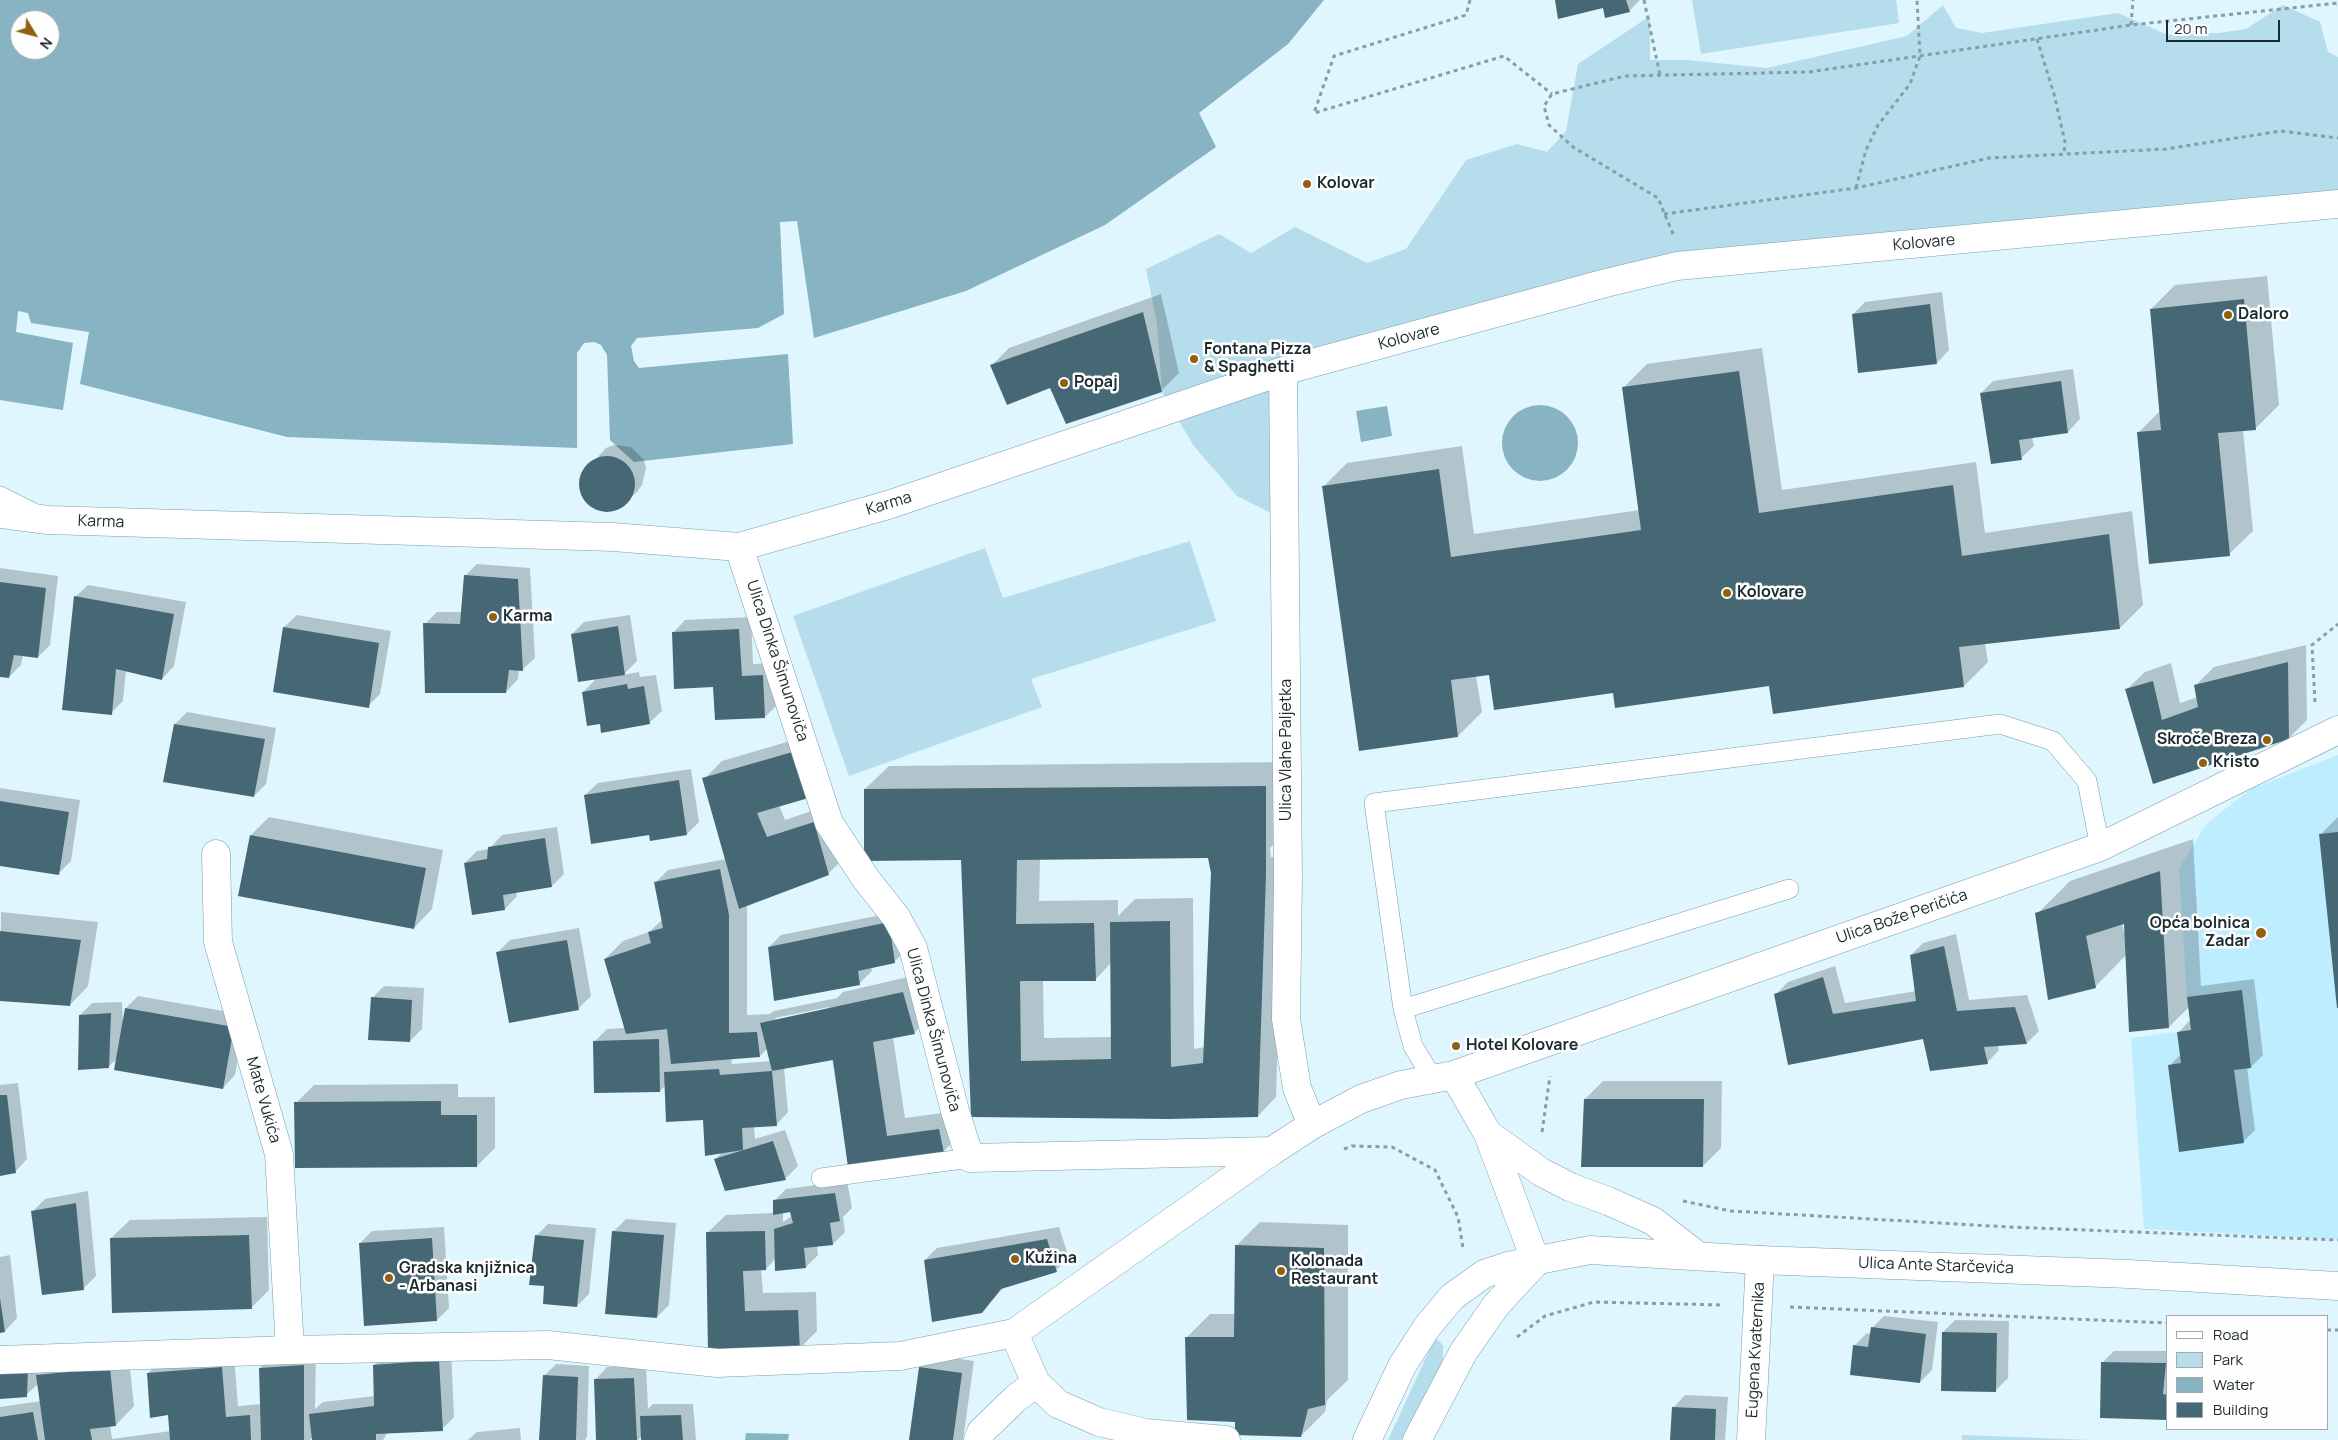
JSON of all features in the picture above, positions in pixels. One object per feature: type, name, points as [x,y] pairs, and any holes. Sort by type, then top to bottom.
[{"type":"street","name":"Kolovare","points":[[1283,371],[1606,283],[1677,266],[2338,204]]},
{"type":"street","name":"Karma","points":[[0,514],[48,520],[613,537],[740,547],[888,505],[1283,371]]},
{"type":"street","name":"Ulica Vlahe Paljetka","points":[[1283,371],[1288,878],[1286,1019],[1297,1088],[1312,1125]]},
{"type":"street","name":"Ulica Dinka Šimunoviča","points":[[740,547],[830,823],[866,879],[896,917],[913,948],[955,1111],[970,1158]]},
{"type":"street","name":"Ulica Bože Peričića","points":[[1014,1333],[1272,1151],[1312,1125],[1361,1099],[1401,1085],[1444,1077],[1556,1039],[2100,847],[2328,736]]},
{"type":"street","name":"Mate Vukića","points":[[216,854],[218,942],[279,1154],[290,1350]]},
{"type":"street","points":[[1444,1077],[1488,1134],[1541,1172],[1570,1187],[1608,1200],[1653,1222],[1698,1256]]},
{"type":"street","points":[[1417,1440],[1464,1351],[1496,1304],[1536,1262],[1488,1134]]},
{"type":"street","points":[[970,1158],[1272,1151]]},
{"type":"street","name":"Ulica Ante Starčevića","points":[[1367,1440],[1402,1366],[1427,1327],[1452,1297],[1484,1274],[1508,1266],[1590,1250],[1760,1260],[2129,1274],[2338,1286]]},
{"type":"street","name":"Eugena Kvaternika","points":[[1751,1440],[1760,1260]]},
{"type":"street","points":[[0,1360],[290,1350],[548,1345],[717,1363],[900,1356],[1014,1333],[1036,1383],[1058,1404],[1099,1422],[1146,1433],[1226,1440]]},
{"type":"street","points":[[978,1440],[981,1432],[1015,1398],[1036,1383]]},
{"type":"lane","points":[[0,496],[48,520]]},
{"type":"lane","points":[[1444,1077],[1413,1046],[1403,1009],[1374,803],[2000,724],[2053,741],[2086,781],[2100,847]]},
{"type":"lane","points":[[1403,1009],[1789,889]]},
{"type":"lane","points":[[821,1178],[970,1158]]},
{"type":"path","points":[[1470,0],[1466,15],[1334,56],[1314,112],[1504,56],[1552,94]]},
{"type":"path","points":[[1644,0],[1660,75]]},
{"type":"path","points":[[1856,188],[1866,150],[1878,125],[1910,84],[1920,56],[1917,0]]},
{"type":"path","points":[[2132,26],[2133,0]]},
{"type":"path","points":[[1677,266],[1673,232],[1658,198],[1573,146],[1549,125],[1544,106],[1552,94],[1625,76],[1808,72],[2132,26],[2338,3]]},
{"type":"path","points":[[2037,39],[2056,103],[2065,142],[2064,154]]},
{"type":"path","points":[[1664,214],[1856,188],[1989,158],[2166,149],[2281,131],[2338,138]]},
{"type":"path","points":[[2328,736],[2312,645],[2338,624]]},
{"type":"path","points":[[1541,1134],[1556,1039]]},
{"type":"path","points":[[1343,1149],[1352,1146],[1392,1147],[1434,1170],[1458,1216],[1463,1248]]},
{"type":"path","points":[[1674,1199],[1731,1211],[2009,1227],[2338,1240]]},
{"type":"shaded area","name":"Opća bolnica Zadar","points":[[2338,755],[2338,1239],[2144,1229],[2131,1038],[2191,1030],[2187,997],[2179,868],[2206,824],[2251,789]]},
{"type":"green space","points":[[1692,0],[1896,0],[1899,23],[1701,54]]},
{"type":"green space","points":[[1943,5],[1956,28],[1982,33],[2118,13],[2168,35],[2219,33],[2246,29],[2283,5],[2320,22],[2328,52],[2338,57],[2338,204],[1677,266],[1283,371],[1285,520],[1237,496],[1193,445],[1162,392],[1157,324],[1146,269],[1219,234],[1251,253],[1295,227],[1367,263],[1406,249],[1466,160],[1517,144],[1547,152],[1566,131],[1578,64],[1650,16],[1650,60],[1687,60],[1767,68],[1907,36]]},
{"type":"green space","points":[[1190,541],[1216,621],[1031,679],[1042,707],[849,776],[793,616],[985,548],[1003,598]]},
{"type":"green space","points":[[1435,1338],[1443,1345],[1443,1362],[1401,1440],[1388,1440]]},
{"type":"green space","points":[[1962,1435],[2093,1440],[1962,1440]]},
{"type":"water","points":[[0,0],[1324,0],[1288,44],[1199,113],[1216,147],[1105,225],[966,291],[814,338],[797,221],[780,222],[784,314],[758,328],[637,338],[631,346],[634,361],[639,368],[788,354],[793,444],[634,462],[610,440],[607,355],[601,345],[594,342],[584,343],[577,353],[577,448],[287,437],[80,384],[89,332],[31,323],[28,313],[18,311],[16,332],[73,343],[63,410],[0,400]]},
{"type":"water","points":[[1540,405],[1554,408],[1567,416],[1575,429],[1578,443],[1575,457],[1567,470],[1554,478],[1540,481],[1526,478],[1513,470],[1505,457],[1502,443],[1505,429],[1513,416],[1526,408]]},
{"type":"water","points":[[1387,406],[1392,436],[1361,442],[1356,411]]},
{"type":"water","points":[[746,1433],[789,1434],[788,1440],[745,1440]]},
{"type":"building","points":[[1555,0],[1626,0],[1630,12],[1605,18],[1603,8],[1558,19]]},
{"type":"building","points":[[2244,299],[2256,430],[2218,433],[2230,556],[2149,564],[2137,432],[2161,430],[2150,309]]},
{"type":"building","points":[[1930,304],[1937,364],[1858,373],[1852,314]]},
{"type":"building","points":[[1143,312],[1162,392],[1066,424],[1050,388],[1007,405],[990,365]]},
{"type":"building","name":"Kolovare","points":[[1739,371],[1759,513],[1953,485],[1962,556],[2109,534],[2120,629],[1959,647],[1964,687],[1773,714],[1769,686],[1615,708],[1613,693],[1494,710],[1489,675],[1451,680],[1458,737],[1359,751],[1322,486],[1439,469],[1451,557],[1641,530],[1622,387]]},
{"type":"building","points":[[2061,381],[2068,433],[2019,440],[2022,460],[1991,464],[1980,393]]},
{"type":"building","points":[[607,456],[618,458],[627,464],[633,473],[635,484],[633,495],[627,504],[618,510],[607,512],[596,510],[587,504],[581,495],[579,484],[581,473],[587,464],[596,458]]},
{"type":"building","points":[[464,575],[518,579],[523,671],[509,670],[506,693],[425,693],[423,623],[460,624]]},
{"type":"building","points":[[0,582],[46,588],[38,658],[14,655],[9,678],[0,677]]},
{"type":"building","points":[[74,596],[174,614],[162,680],[116,669],[112,715],[62,710]]},
{"type":"building","points":[[618,626],[625,675],[578,682],[571,634]]},
{"type":"building","points":[[283,627],[379,643],[369,708],[273,692]]},
{"type":"building","points":[[739,629],[742,676],[763,675],[765,718],[715,720],[713,687],[674,689],[672,632]]},
{"type":"building","points":[[2288,662],[2289,739],[2153,784],[2125,689],[2153,681],[2162,720],[2198,707],[2194,685]]},
{"type":"building","points":[[627,684],[628,689],[644,686],[650,724],[601,733],[600,724],[587,726],[582,692]]},
{"type":"building","points":[[174,724],[265,739],[254,797],[163,782]]},
{"type":"building","points":[[796,751],[812,797],[757,813],[767,837],[814,822],[829,875],[739,909],[702,778]]},
{"type":"building","points":[[679,780],[687,835],[650,841],[649,835],[591,844],[584,795]]},
{"type":"building","points":[[1266,786],[1266,875],[1258,1117],[1169,1119],[971,1117],[961,860],[864,861],[864,789]],"holes":[[[1208,858],[1211,873],[1203,1063],[1171,1067],[1170,921],[1110,922],[1111,1059],[1021,1061],[1020,981],[1096,981],[1094,923],[1016,924],[1017,860]]]},
{"type":"building","points":[[0,801],[69,812],[59,875],[0,866]]},
{"type":"building","points":[[2338,832],[2338,1008],[2337,1008],[2319,834]]},
{"type":"building","points":[[250,835],[426,868],[414,929],[238,896]]},
{"type":"building","points":[[545,838],[552,887],[503,895],[505,910],[472,915],[464,863],[487,859],[488,847]]},
{"type":"building","points":[[720,869],[729,915],[729,1033],[757,1032],[760,1057],[671,1064],[667,1029],[626,1034],[604,959],[651,943],[648,932],[663,928],[654,882]]},
{"type":"building","points":[[2160,871],[2169,1028],[2129,1032],[2124,924],[2086,936],[2096,988],[2048,1000],[2035,913]]},
{"type":"building","points":[[889,922],[895,963],[858,971],[860,985],[774,1001],[768,947]]},
{"type":"building","points":[[0,931],[81,940],[70,1006],[0,1001]]},
{"type":"building","points":[[567,940],[579,1010],[509,1023],[496,952]]},
{"type":"building","points":[[1944,946],[1957,1011],[2015,1007],[2027,1044],[1984,1047],[1988,1064],[1930,1071],[1923,1039],[1788,1065],[1774,994],[1823,977],[1833,1014],[1916,1001],[1910,955]]},
{"type":"building","points":[[2242,990],[2251,1068],[2234,1070],[2244,1143],[2179,1152],[2168,1065],[2181,1063],[2177,1032],[2191,1030],[2187,997]]},
{"type":"building","points":[[903,992],[915,1034],[873,1042],[887,1136],[939,1129],[944,1153],[848,1167],[833,1060],[772,1071],[760,1023]]},
{"type":"building","points":[[371,997],[412,1000],[410,1042],[368,1040]]},
{"type":"building","points":[[125,1008],[234,1027],[223,1089],[114,1070]]},
{"type":"building","points":[[111,1013],[109,1068],[78,1070],[79,1015]]},
{"type":"building","points":[[659,1039],[660,1092],[594,1093],[593,1041]]},
{"type":"building","points":[[719,1069],[720,1075],[772,1071],[777,1126],[742,1128],[743,1150],[705,1156],[703,1120],[666,1122],[664,1072]]},
{"type":"building","points":[[0,1095],[7,1095],[16,1173],[0,1176]]},
{"type":"building","points":[[1584,1099],[1704,1099],[1703,1167],[1581,1167]]},
{"type":"building","points":[[441,1101],[441,1115],[477,1115],[477,1167],[295,1168],[294,1102]]},
{"type":"building","points":[[773,1141],[786,1180],[725,1191],[714,1159]]},
{"type":"building","points":[[835,1193],[840,1221],[830,1223],[833,1245],[804,1248],[806,1268],[775,1271],[774,1229],[793,1223],[790,1212],[773,1215],[773,1200]]},
{"type":"building","points":[[76,1203],[84,1290],[42,1295],[31,1211]]},
{"type":"building","points":[[612,1231],[664,1235],[657,1318],[605,1314]]},
{"type":"building","points":[[765,1231],[766,1270],[743,1271],[745,1311],[798,1310],[800,1351],[708,1353],[706,1232]]},
{"type":"building","points":[[249,1235],[252,1309],[112,1313],[110,1238]]},
{"type":"building","points":[[535,1235],[584,1240],[577,1307],[543,1304],[544,1286],[529,1285]]},
{"type":"building","points":[[432,1238],[437,1321],[364,1326],[359,1243]]},
{"type":"building","points":[[1047,1239],[1057,1272],[1001,1289],[982,1313],[932,1322],[924,1260]]},
{"type":"building","points":[[1235,1245],[1324,1248],[1325,1405],[1308,1409],[1301,1437],[1235,1435],[1235,1422],[1187,1420],[1185,1337],[1234,1337]]},
{"type":"building","points":[[0,1298],[5,1332],[0,1333]]},
{"type":"building","points":[[1871,1327],[1926,1334],[1920,1383],[1850,1375],[1853,1345],[1868,1347]]},
{"type":"building","points":[[1942,1332],[1997,1333],[1996,1392],[1941,1391]]},
{"type":"building","points":[[439,1360],[443,1431],[376,1434],[376,1440],[312,1440],[309,1414],[374,1406],[373,1365]]},
{"type":"building","points":[[2101,1362],[2166,1363],[2163,1394],[2166,1395],[2166,1420],[2100,1418]]},
{"type":"building","points":[[304,1365],[304,1440],[261,1440],[259,1368]]},
{"type":"building","points":[[28,1367],[27,1397],[0,1399],[0,1369]]},
{"type":"building","points":[[222,1367],[226,1417],[250,1415],[251,1440],[170,1440],[168,1415],[150,1418],[147,1373]]},
{"type":"building","points":[[919,1367],[962,1373],[953,1440],[909,1440]]},
{"type":"building","points":[[110,1368],[116,1426],[90,1429],[92,1440],[45,1440],[36,1375]]},
{"type":"building","points":[[543,1375],[578,1377],[576,1440],[539,1440]]},
{"type":"building","points":[[634,1378],[637,1440],[596,1440],[594,1379]]},
{"type":"building","points":[[1672,1407],[1716,1409],[1715,1440],[1670,1440]]},
{"type":"building","points":[[33,1412],[38,1440],[0,1440],[0,1417]]},
{"type":"building","points":[[681,1415],[683,1440],[641,1440],[640,1416]]},
{"type":"place","name":"Kolovar","points":[[1307,184]]},
{"type":"place","name":"Daloro","points":[[2228,315]]},
{"type":"place","name":"Fontana Pizza & Spaghetti","points":[[1194,359]]},
{"type":"place","name":"Popaj","points":[[1064,383]]},
{"type":"place","name":"Kolovare","points":[[1727,593]]},
{"type":"place","name":"Karma","points":[[493,617]]},
{"type":"place","name":"Skroče Breza","points":[[2267,740]]},
{"type":"place","name":"Kristo","points":[[2203,763]]},
{"type":"place","name":"Opća bolnica Zadar","points":[[2261,933]]},
{"type":"place","name":"Hotel Kolovare","points":[[1456,1046]]},
{"type":"place","name":"Kužina","points":[[1015,1259]]},
{"type":"place","name":"Kolonada Restaurant","points":[[1281,1271]]},
{"type":"place","name":"Gradska knjižnica - Arbanasi","points":[[389,1278]]}]
